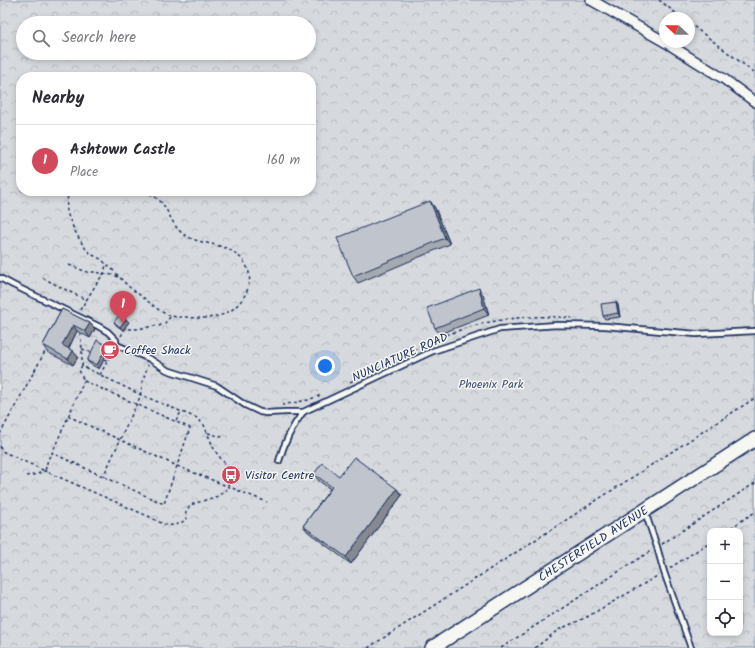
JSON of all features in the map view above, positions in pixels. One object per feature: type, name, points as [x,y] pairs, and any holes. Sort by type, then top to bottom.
[{"type":"street","points":[[591,0],[659,39]]},
{"type":"street","points":[[675,48],[724,79],[755,102]]},
{"type":"street","name":"CHESTERFIELD AVENUE","points":[[432,648],[755,439]]},
{"type":"lane","points":[[0,278],[98,326],[108,332],[116,340],[116,344],[119,346],[150,359],[167,370],[217,386],[260,412],[303,412]]},
{"type":"lane","name":"NUNCIATURE ROAD","points":[[303,412],[433,351],[500,329],[557,325],[612,327],[696,334],[755,331]]},
{"type":"lane","points":[[279,461],[294,424],[303,412]]},
{"type":"lane","points":[[644,511],[691,648]]},
{"type":"path","points":[[659,0],[674,12]]},
{"type":"path","points":[[695,28],[755,73]]},
{"type":"path","points":[[68,196],[67,212],[88,252],[102,260],[128,286],[155,307],[171,316],[202,319],[228,313],[239,304],[249,287],[248,269],[244,261],[229,249],[191,238],[183,233],[172,222],[160,201],[152,196]]},
{"type":"path","points":[[77,316],[104,273],[106,265],[102,260]]},
{"type":"path","points":[[69,264],[87,272],[104,273],[120,278]]},
{"type":"path","points":[[43,278],[87,300]]},
{"type":"path","points":[[155,326],[165,323],[171,316]]},
{"type":"path","points":[[52,454],[164,504],[190,428],[84,381],[79,370],[82,366],[80,333]]},
{"type":"path","points":[[0,434],[49,345]]},
{"type":"path","points":[[82,349],[94,354]]},
{"type":"path","points":[[104,359],[108,361]]},
{"type":"path","points":[[103,477],[141,395],[143,380],[150,359]]},
{"type":"path","points":[[0,446],[2,451],[150,517],[166,526],[180,524],[187,519],[185,515],[188,508],[193,504],[218,496],[226,490],[230,473],[228,467],[214,449],[208,433],[197,418],[141,395],[82,366]]},
{"type":"path","points":[[45,471],[48,459],[52,454],[84,381]]},
{"type":"path","points":[[368,648],[755,398]]},
{"type":"path","points":[[176,421],[181,412]]},
{"type":"path","points":[[68,416],[177,466],[267,502]]},
{"type":"path","points":[[208,433],[222,437]]},
{"type":"path","points":[[26,476],[45,471]]},
{"type":"path","points":[[501,648],[755,483]]},
{"type":"path","points":[[731,528],[755,512]]},
{"type":"path","points":[[535,648],[558,630],[587,618],[664,572],[707,544]]},
{"type":"green space","name":"Phoenix Park","points":[[0,0],[755,0],[755,648],[0,648]]},
{"type":"building","points":[[430,201],[445,238],[353,276],[337,238]]},
{"type":"building","points":[[479,288],[484,308],[435,328],[427,308]]},
{"type":"building","points":[[616,302],[618,313],[603,316],[601,304]]},
{"type":"building","points":[[62,309],[90,323],[85,331],[73,325],[62,345],[73,351],[68,359],[43,345]]},
{"type":"building","points":[[120,314],[126,319],[120,327],[114,322]]},
{"type":"building","points":[[97,340],[107,346],[97,365],[87,361]]},
{"type":"building","points":[[354,457],[397,489],[346,557],[303,526],[332,487],[314,474],[322,463],[339,476]]},
{"type":"place","name":"Ashtown Castle","points":[[123,324]]},
{"type":"place","name":"Coffee Shack","points":[[110,350]]},
{"type":"place","name":"Visitor Centre","points":[[231,475]]}]
